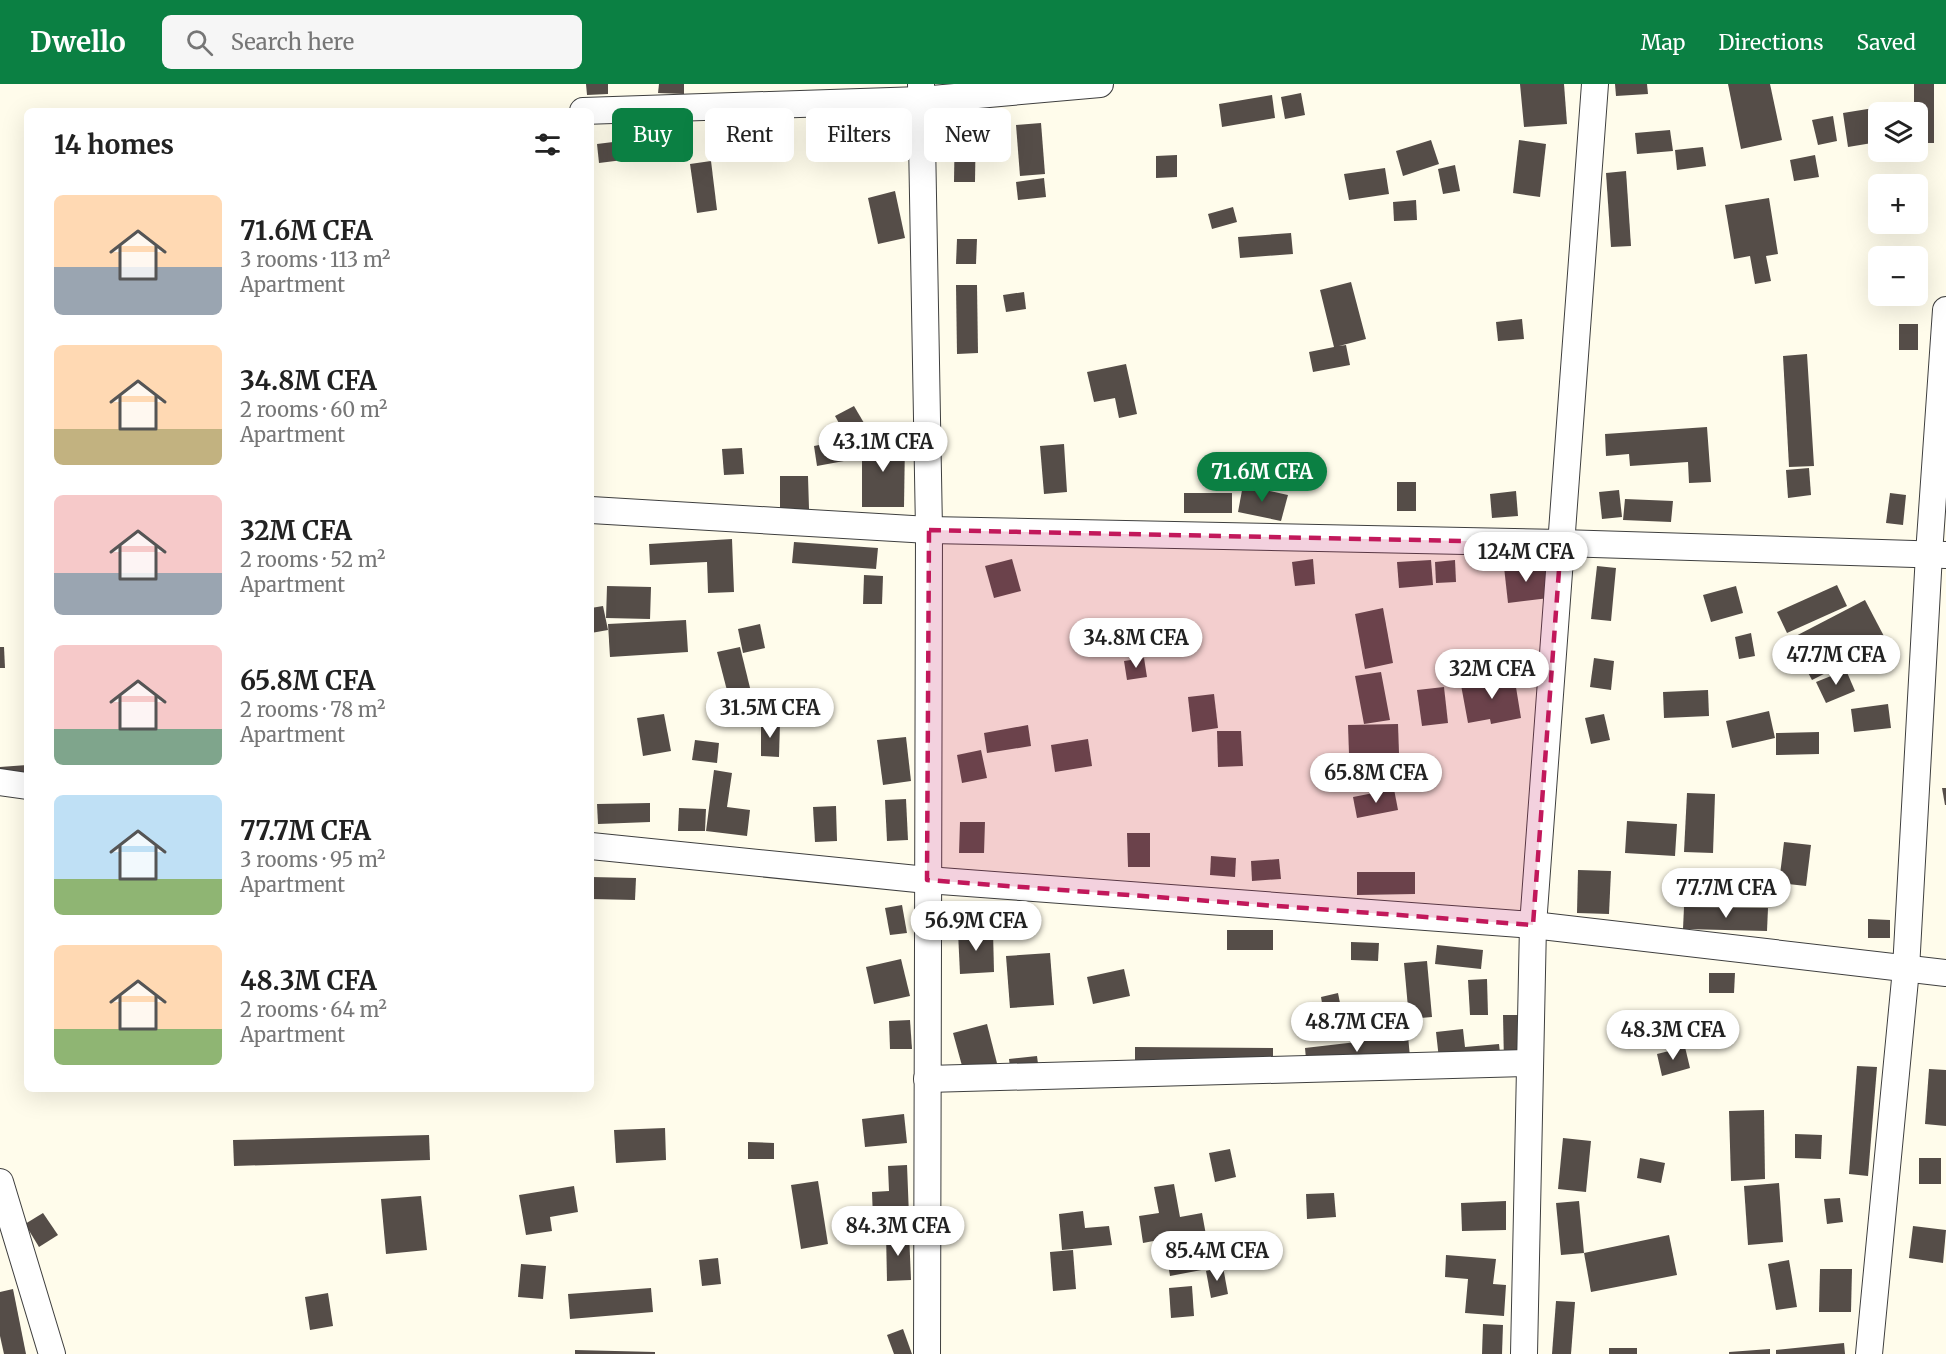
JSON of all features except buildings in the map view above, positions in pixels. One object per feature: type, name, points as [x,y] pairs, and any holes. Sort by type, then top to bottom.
[{"type":"street","points":[[594,110],[1100,84]]},
{"type":"street","points":[[1524,1354],[1533,926],[1595,84]]},
{"type":"street","points":[[921,92],[928,530],[927,1354]]},
{"type":"street","points":[[1869,1354],[1906,969],[1938,555],[1946,310]]},
{"type":"street","points":[[594,510],[928,530],[1561,543],[1938,555]]},
{"type":"street","points":[[0,782],[24,786]]},
{"type":"street","points":[[594,846],[927,880],[1533,926],[1946,972]]},
{"type":"street","points":[[927,1079],[1530,1063]]},
{"type":"street","points":[[0,1182],[52,1354]]},
{"type":"highlighted area","points":[[929,530],[1561,543],[1533,925],[927,880]]}]
